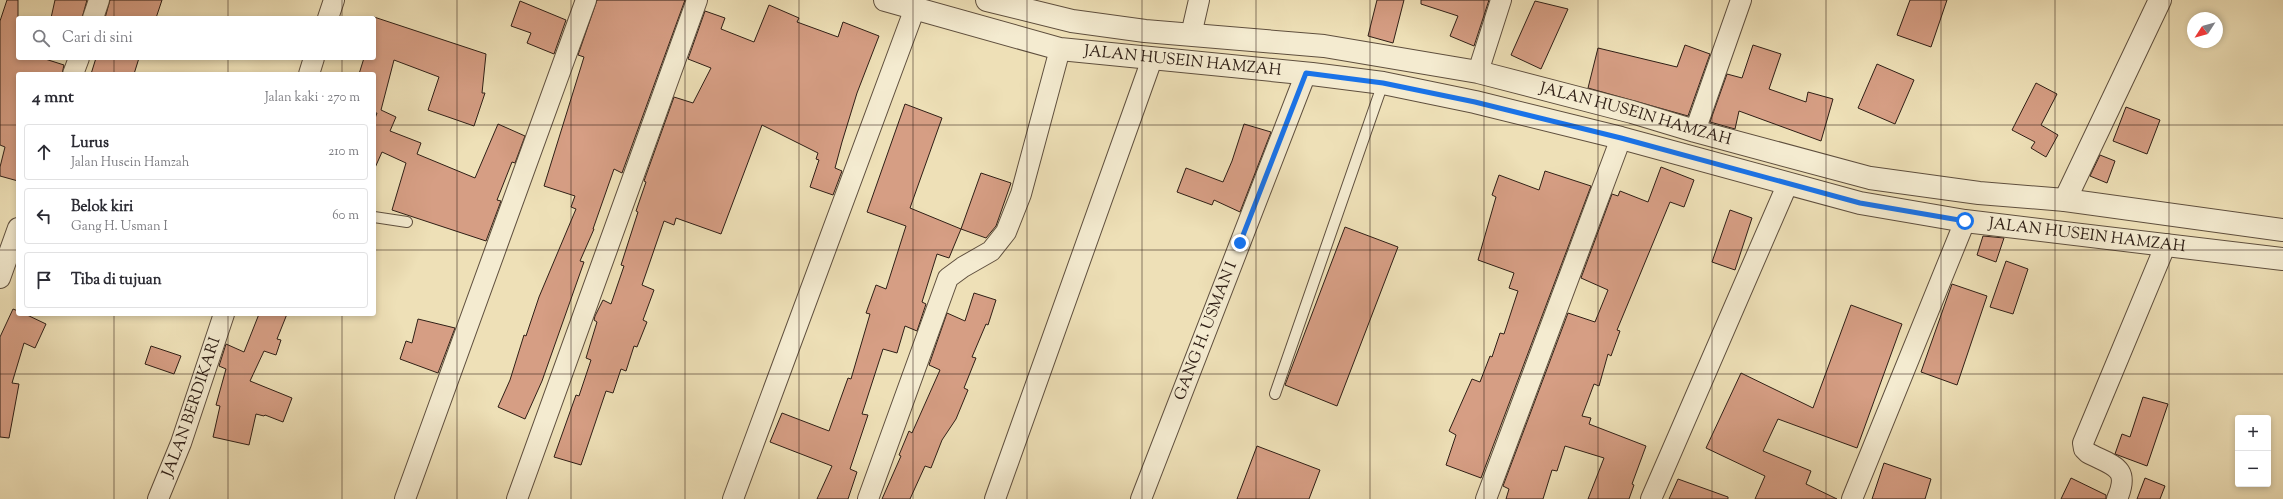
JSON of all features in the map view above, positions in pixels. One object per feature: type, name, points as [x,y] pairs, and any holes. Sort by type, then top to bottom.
[{"type":"street","points":[[94,16],[99,0]]},
{"type":"street","points":[[329,16],[334,0]]},
{"type":"street","points":[[405,499],[586,0]]},
{"type":"street","points":[[517,499],[697,0]]},
{"type":"street","name":"JALAN HUSEIN HAMZAH","points":[[885,0],[1060,49],[1306,73],[1383,83],[1475,102],[1621,138],[1860,203],[1965,221],[2283,259]]},
{"type":"street","name":"JALAN HUSEIN HAMZAH","points":[[987,0],[1072,21],[1191,35],[1324,46],[1478,72],[1632,112],[1695,131],[1870,178],[1979,193],[2065,200],[2283,230]]},
{"type":"street","points":[[1191,35],[1199,0]]},
{"type":"street","points":[[1478,72],[1501,0]]},
{"type":"street","points":[[1695,131],[1741,0]]},
{"type":"street","points":[[2065,200],[2160,0]]},
{"type":"street","points":[[733,499],[915,8]]},
{"type":"street","points":[[868,499],[948,278],[963,267],[991,251],[1006,232],[1021,194],[1060,49]]},
{"type":"street","points":[[995,499],[1152,59]]},
{"type":"street","points":[[74,72],[78,60]]},
{"type":"street","points":[[310,72],[313,60]]},
{"type":"street","name":"GANG H. USMAN I","points":[[1141,499],[1306,73]]},
{"type":"street","points":[[1486,499],[1621,138]]},
{"type":"street","points":[[1650,499],[1788,183]]},
{"type":"street","points":[[1852,499],[1965,221]]},
{"type":"street","points":[[0,278],[16,234]]},
{"type":"street","points":[[2117,499],[2123,485],[2123,475],[2119,468],[2088,453],[2084,449],[2083,443],[2166,244]]},
{"type":"street","name":"JALAN BERDIKARI","points":[[158,499],[181,443],[223,316]]},
{"type":"lane","points":[[1275,394],[1383,83]]},
{"type":"lane","points":[[376,217],[407,222]]},
{"type":"building","points":[[7,0],[18,0],[18,16],[16,16],[16,60],[48,60],[64,65],[62,72],[16,72],[16,180],[0,176],[0,167],[5,147],[0,145],[0,21]]},
{"type":"building","points":[[55,0],[87,0],[83,16],[51,16]]},
{"type":"building","points":[[110,0],[162,0],[157,16],[106,16]]},
{"type":"building","points":[[597,0],[685,0],[622,173],[614,169],[594,229],[580,261],[584,262],[542,381],[525,419],[498,407],[510,380],[524,335],[526,336],[539,297],[576,209],[571,207],[575,196],[544,186],[584,57],[578,55]]},
{"type":"building","points":[[1377,0],[1404,0],[1393,43],[1368,36]]},
{"type":"building","points":[[1421,0],[1489,0],[1474,46],[1450,36],[1458,16],[1421,4]]},
{"type":"building","points":[[1910,0],[1947,0],[1931,47],[1897,35]]},
{"type":"building","points":[[520,1],[566,20],[554,54],[527,43],[531,33],[511,26]]},
{"type":"building","points":[[1535,1],[1568,9],[1541,69],[1511,55]]},
{"type":"building","points":[[769,5],[799,18],[797,22],[838,37],[843,22],[879,36],[857,93],[842,142],[835,168],[842,171],[833,195],[810,187],[819,160],[816,159],[818,153],[762,125],[721,234],[676,218],[674,225],[664,221],[642,285],[654,290],[643,320],[647,322],[637,347],[634,346],[626,371],[621,369],[613,393],[606,391],[581,465],[554,457],[576,395],[579,396],[591,360],[586,358],[597,322],[594,320],[595,316],[603,300],[611,304],[624,266],[621,265],[638,212],[636,211],[646,182],[644,181],[674,97],[693,103],[711,68],[688,59],[705,11],[725,18],[721,29],[754,42]]},
{"type":"building","points":[[376,18],[486,54],[482,93],[485,93],[474,126],[428,110],[439,77],[394,60],[381,110],[396,117],[390,131],[421,143],[417,154],[475,178],[498,124],[525,136],[515,163],[512,162],[497,200],[501,201],[486,241],[392,210],[406,163],[382,152],[376,166],[376,72],[360,72],[363,60],[376,60]]},
{"type":"building","points":[[1685,45],[1710,54],[1688,116],[1588,88],[1598,48],[1677,67]]},
{"type":"building","points":[[1753,45],[1781,54],[1769,89],[1806,102],[1808,92],[1833,99],[1821,141],[1739,111],[1735,129],[1710,122],[1727,74],[1742,78]]},
{"type":"building","points":[[95,60],[138,60],[135,72],[92,72]]},
{"type":"building","points":[[1877,64],[1914,80],[1895,124],[1858,108]]},
{"type":"building","points":[[2036,83],[2057,94],[2041,125],[2058,135],[2046,157],[2031,148],[2035,142],[2012,130]]},
{"type":"building","points":[[905,104],[942,118],[910,208],[961,229],[949,258],[937,254],[922,302],[926,304],[917,331],[905,326],[897,353],[883,349],[862,414],[868,415],[850,469],[857,472],[848,499],[817,499],[832,466],[770,442],[782,413],[829,431],[848,378],[851,379],[870,314],[866,313],[876,285],[886,289],[906,226],[867,212]]},
{"type":"building","points":[[2126,107],[2160,120],[2147,154],[2113,141]]},
{"type":"building","points":[[1244,124],[1271,132],[1240,212],[1214,200],[1212,205],[1177,192],[1186,168],[1223,182],[1232,161]]},
{"type":"building","points":[[2100,155],[2115,161],[2107,183],[2090,176]]},
{"type":"building","points":[[1661,167],[1694,180],[1684,207],[1670,202],[1617,330],[1620,331],[1611,356],[1608,354],[1599,386],[1594,384],[1582,416],[1591,418],[1589,424],[1646,446],[1632,484],[1634,485],[1629,499],[1588,499],[1604,458],[1565,446],[1557,471],[1552,470],[1543,499],[1506,499],[1509,489],[1503,486],[1568,313],[1595,322],[1608,290],[1581,278],[1612,194],[1618,196],[1620,191],[1648,202]]},
{"type":"building","points":[[1545,171],[1591,186],[1481,478],[1446,465],[1456,435],[1449,431],[1472,379],[1480,382],[1490,356],[1492,357],[1500,333],[1504,334],[1518,291],[1509,288],[1514,273],[1478,260],[1496,197],[1492,195],[1499,175],[1539,190]]},
{"type":"building","points":[[981,173],[1011,183],[996,226],[986,238],[961,229]]},
{"type":"building","points":[[1730,210],[1752,218],[1735,270],[1712,262]]},
{"type":"building","points":[[1345,227],[1398,247],[1337,406],[1285,385]]},
{"type":"building","points":[[1983,236],[2004,238],[1996,262],[1977,255]]},
{"type":"building","points":[[2006,261],[2028,269],[2013,314],[1990,307]]},
{"type":"building","points":[[1952,284],[1987,296],[1957,385],[1921,372]]},
{"type":"building","points":[[974,293],[996,300],[988,325],[986,324],[972,357],[976,358],[964,388],[968,390],[956,419],[942,440],[931,468],[925,466],[910,499],[882,499],[901,456],[899,455],[909,431],[912,433],[940,370],[929,365],[947,313],[965,321]]},
{"type":"building","points":[[1851,305],[1902,324],[1857,448],[1778,419],[1763,451],[1811,471],[1806,484],[1837,499],[1755,499],[1765,476],[1706,448],[1741,373],[1813,408]]},
{"type":"building","points":[[13,309],[16,310],[16,316],[29,316],[46,324],[35,348],[24,343],[12,383],[19,384],[9,438],[0,437],[0,337]]},
{"type":"building","points":[[258,316],[286,316],[277,339],[281,340],[276,355],[264,351],[250,381],[292,398],[283,422],[265,415],[256,414],[249,445],[213,437],[220,406],[216,405],[226,369],[219,366],[226,344],[244,352]]},
{"type":"building","points":[[418,319],[455,328],[438,373],[400,359],[406,341],[412,343]]},
{"type":"building","points":[[151,346],[181,356],[174,374],[145,364]]},
{"type":"building","points":[[2143,397],[2168,404],[2147,466],[2115,454],[2122,434],[2130,437]]},
{"type":"building","points":[[1257,446],[1320,470],[1309,499],[1237,499]]},
{"type":"building","points":[[1884,463],[1931,479],[1925,499],[1872,499]]},
{"type":"building","points":[[2071,478],[2106,495],[2106,499],[2061,499]]},
{"type":"building","points":[[2145,478],[2165,486],[2160,499],[2137,499]]},
{"type":"building","points":[[1678,479],[1728,497],[1728,499],[1669,499]]},
{"type":"route","points":[[1240,243],[1306,73],[1383,83],[1475,102],[1621,138],[1860,203],[1965,221]]}]
